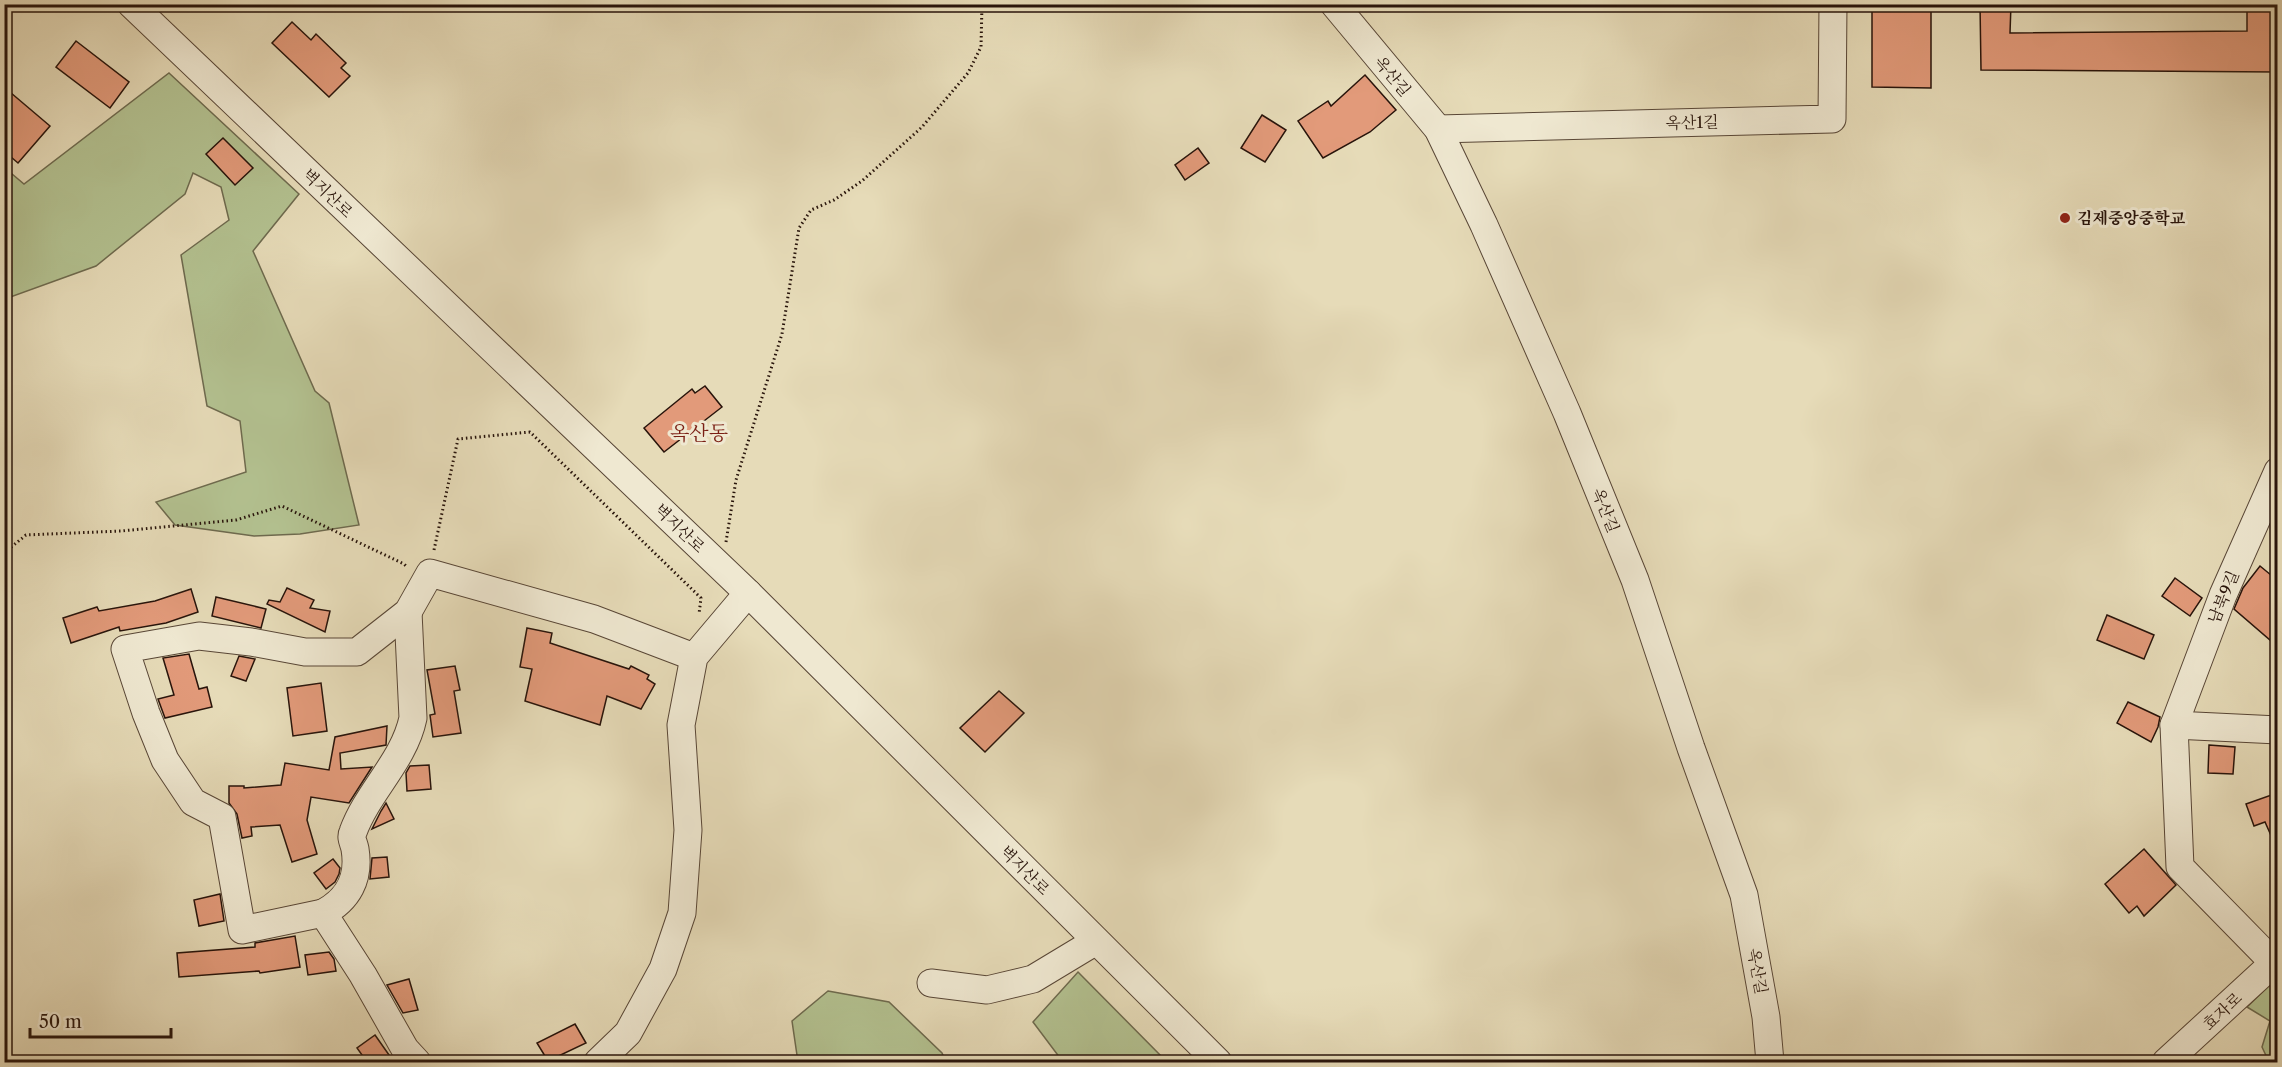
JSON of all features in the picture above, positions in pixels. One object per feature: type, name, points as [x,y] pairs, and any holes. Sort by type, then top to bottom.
[{"type":"street","name":"벽지산로","points":[[131,4],[748,593],[1218,1062]]},
{"type":"street","name":"옥산길","points":[[1334,4],[1438,129],[1485,225],[1567,413],[1635,580],[1691,748],[1744,895],[1766,1017],[1770,1062]]},
{"type":"street","name":"옥산1길","points":[[1438,129],[1832,119],[1833,4]]},
{"type":"street","name":"남북9길","points":[[2174,725],[2223,595],[2277,471]]},
{"type":"street","points":[[408,612],[413,718],[410,732],[395,760],[362,810],[351,835],[355,851],[355,874],[352,888],[337,906],[323,913],[242,930],[222,817],[193,802],[165,760],[146,713],[125,649],[199,636],[251,642],[305,652],[357,652],[408,612],[426,580],[594,619],[694,657]]},
{"type":"street","points":[[598,1062],[628,1033],[663,969],[682,913],[688,830],[681,725],[694,657],[748,593]]},
{"type":"street","points":[[2276,961],[2180,867],[2174,725],[2277,730]]},
{"type":"street","points":[[323,913],[363,975],[405,1049],[417,1062]]},
{"type":"street","points":[[931,983],[987,990],[1033,979],[1096,941]]},
{"type":"street","name":"효자로","points":[[2166,1062],[2276,961]]},
{"type":"path","points":[[722,568],[736,480],[782,334],[799,228],[811,210],[834,201],[862,181],[922,127],[968,73],[981,47],[982,4]]},
{"type":"path","points":[[4,553],[26,536],[121,531],[236,520],[282,506],[404,564],[426,580],[458,439],[530,432],[701,598],[698,621]]},
{"type":"green space","points":[[169,73],[299,194],[253,251],[315,391],[329,403],[359,525],[300,534],[254,536],[175,525],[156,502],[246,472],[240,421],[207,406],[181,255],[229,220],[221,187],[193,173],[185,194],[96,266],[5,299],[5,168],[24,184]]},
{"type":"green space","points":[[1078,972],[1167,1062],[1063,1062],[1033,1022]]},
{"type":"green space","points":[[2277,978],[2277,1062],[2269,1062],[2262,1047],[2270,1021],[2247,1007]]},
{"type":"green space","points":[[828,991],[889,1002],[942,1053],[946,1062],[798,1062],[792,1021]]},
{"type":"building","points":[[1872,4],[1931,4],[1931,88],[1872,87]]},
{"type":"building","points":[[1980,4],[2011,4],[2010,33],[2247,31],[2247,4],[2277,4],[2277,72],[1981,70]]},
{"type":"building","points":[[292,22],[311,40],[316,34],[346,63],[341,68],[350,76],[329,97],[272,43]]},
{"type":"building","points":[[76,41],[129,82],[110,108],[56,67]]},
{"type":"building","points":[[1365,75],[1396,110],[1370,132],[1323,158],[1298,121],[1328,101],[1331,106]]},
{"type":"building","points":[[4,87],[50,126],[18,163],[4,151]]},
{"type":"building","points":[[1262,115],[1286,130],[1265,162],[1241,148]]},
{"type":"building","points":[[223,138],[253,168],[235,185],[206,154]]},
{"type":"building","points":[[1198,148],[1209,163],[1185,180],[1175,165]]},
{"type":"building","points":[[705,386],[722,407],[664,452],[644,428],[692,389],[695,393]]},
{"type":"building","points":[[2260,566],[2277,580],[2277,646],[2234,609],[2243,588]]},
{"type":"building","points":[[2175,578],[2202,598],[2190,616],[2162,596]]},
{"type":"building","points":[[287,588],[314,600],[310,608],[330,611],[325,632],[267,604],[269,600],[280,602]]},
{"type":"building","points":[[191,589],[198,612],[166,623],[120,631],[119,627],[71,643],[63,618],[97,607],[99,611],[155,601]]},
{"type":"building","points":[[216,597],[266,609],[261,628],[212,616]]},
{"type":"building","points":[[2107,615],[2154,635],[2144,659],[2097,640]]},
{"type":"building","points":[[527,628],[552,633],[550,643],[629,669],[631,666],[649,675],[647,679],[655,684],[641,709],[607,696],[600,725],[525,701],[532,669],[520,667]]},
{"type":"building","points":[[189,654],[199,689],[207,687],[212,707],[165,718],[158,699],[174,695],[163,658]]},
{"type":"building","points":[[239,656],[255,659],[246,681],[231,676]]},
{"type":"building","points":[[455,666],[460,690],[454,691],[461,733],[433,737],[430,715],[435,714],[427,670]]},
{"type":"building","points":[[321,683],[327,731],[293,736],[287,688]]},
{"type":"building","points":[[999,691],[1024,713],[985,752],[960,728]]},
{"type":"building","points":[[2128,702],[2160,717],[2151,742],[2117,723]]},
{"type":"building","points":[[387,726],[386,745],[340,753],[341,769],[372,767],[349,803],[311,797],[307,820],[317,854],[292,862],[280,825],[251,827],[252,836],[242,838],[237,814],[229,803],[229,786],[244,786],[244,788],[281,785],[285,763],[329,770],[335,737]]},
{"type":"building","points":[[2209,745],[2235,747],[2233,774],[2208,773]]},
{"type":"building","points":[[429,765],[431,789],[407,791],[406,773],[410,766]]},
{"type":"building","points":[[2277,793],[2277,849],[2265,822],[2254,826],[2246,804]]},
{"type":"building","points":[[386,803],[394,819],[372,829],[381,811]]},
{"type":"building","points":[[2144,849],[2176,885],[2144,916],[2137,906],[2129,913],[2105,884]]},
{"type":"building","points":[[387,857],[389,877],[370,879],[372,858]]},
{"type":"building","points":[[333,859],[340,868],[339,874],[335,882],[326,889],[314,873]]},
{"type":"building","points":[[220,894],[224,921],[199,926],[194,900]]},
{"type":"building","points":[[295,936],[300,967],[260,973],[259,971],[179,977],[177,953],[255,947],[255,943]]},
{"type":"building","points":[[329,952],[334,959],[336,971],[308,975],[305,955]]},
{"type":"building","points":[[409,979],[418,1010],[403,1013],[387,985]]},
{"type":"building","points":[[575,1024],[586,1043],[548,1061],[537,1043]]},
{"type":"building","points":[[375,1035],[394,1062],[367,1062],[357,1048]]},
{"type":"place","name":"김제중앙중학교","points":[[2065,218]]},
{"type":"district","name":"옥산동","points":[[699,433]]}]
